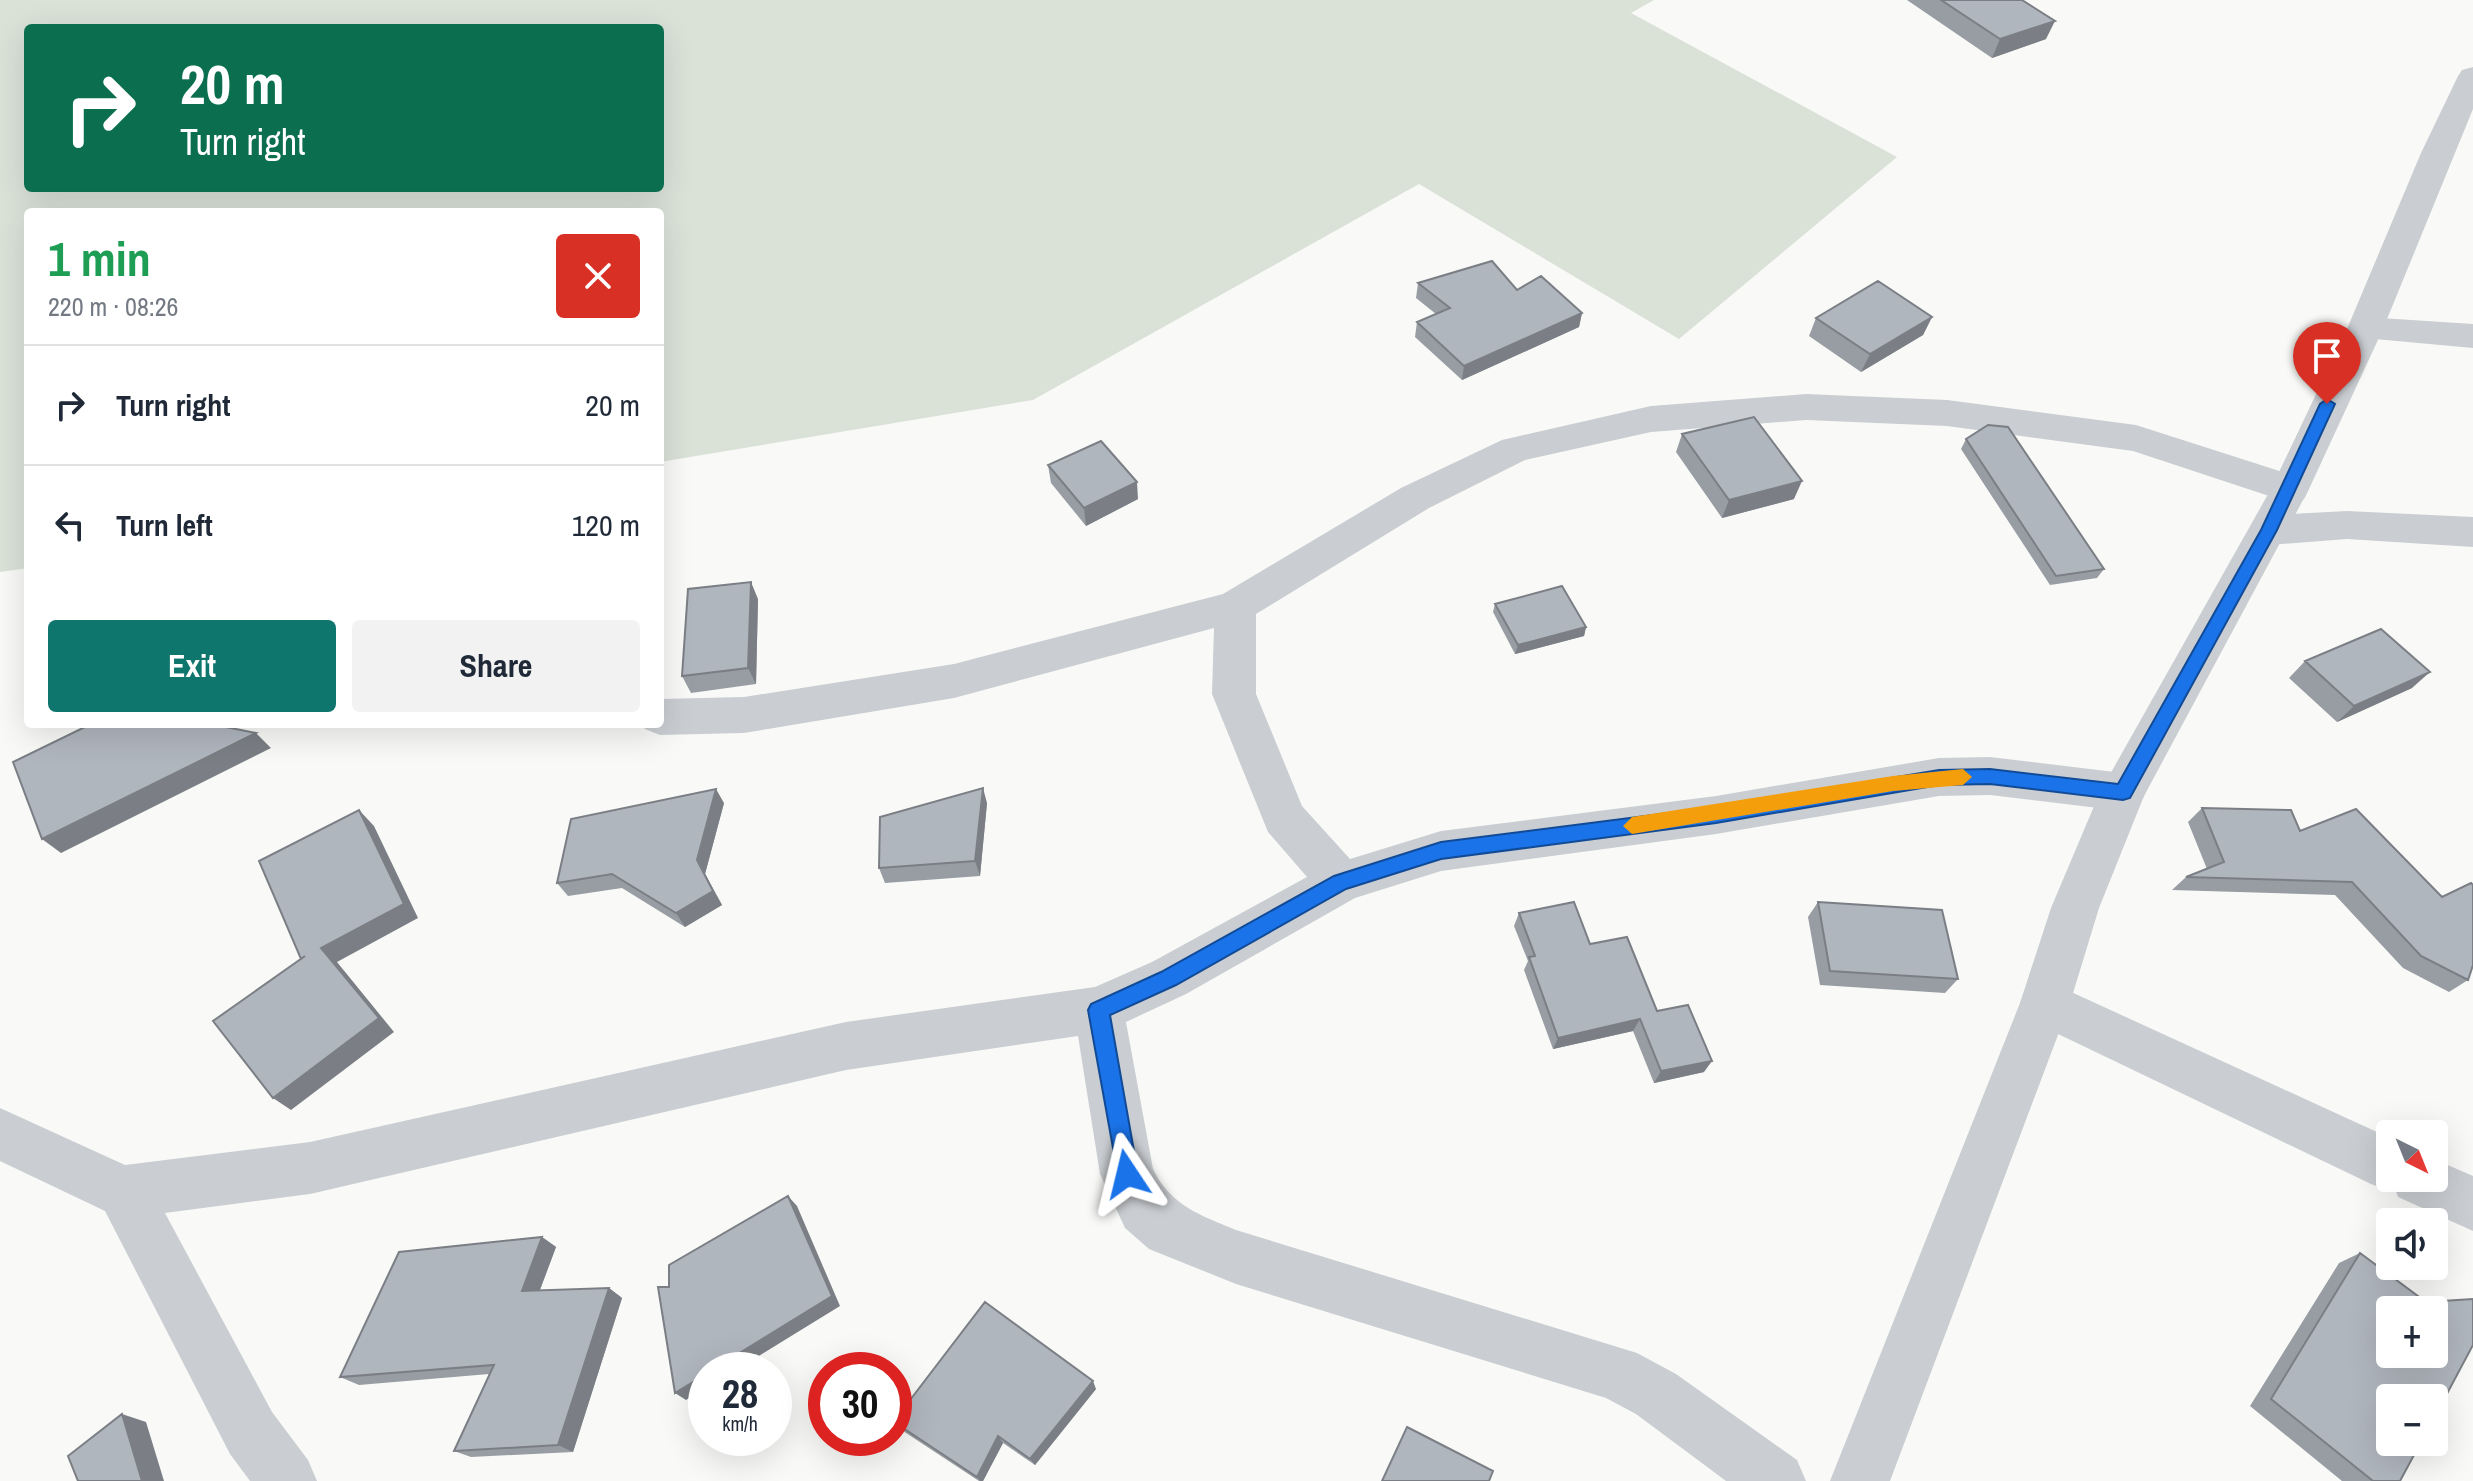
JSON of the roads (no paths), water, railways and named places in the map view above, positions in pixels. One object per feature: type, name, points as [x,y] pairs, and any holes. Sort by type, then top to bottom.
[{"type":"street","points":[[1860,1481],[2045,1003],[2075,908],[2123,792],[2290,489],[2365,329],[2437,153],[2473,76]]},
{"type":"street","points":[[2365,329],[2473,336]]},
{"type":"street","points":[[664,717],[744,715],[954,681],[1235,607],[1415,498],[1515,449],[1651,419],[1806,407],[1947,413],[2136,438],[2290,489]]},
{"type":"street","points":[[2269,530],[2347,525],[2473,532]]},
{"type":"street","points":[[1235,607],[1234,694],[1284,818],[1341,882]]},
{"type":"street","points":[[0,1134],[124,1192],[310,1168],[846,1046],[1099,1010],[1169,978],[1341,882],[1441,851],[1716,815],[1939,777],[2006,778],[2123,792]]},
{"type":"street","points":[[2045,1003],[2376,1158]]},
{"type":"street","points":[[1099,1010],[1127,1174],[1144,1209],[1168,1230],[1236,1257],[1617,1373],[1656,1394],[1776,1481]]},
{"type":"street","points":[[124,1192],[251,1433],[287,1481]]},
{"type":"street","points":[[2447,1192],[2473,1204]]}]
